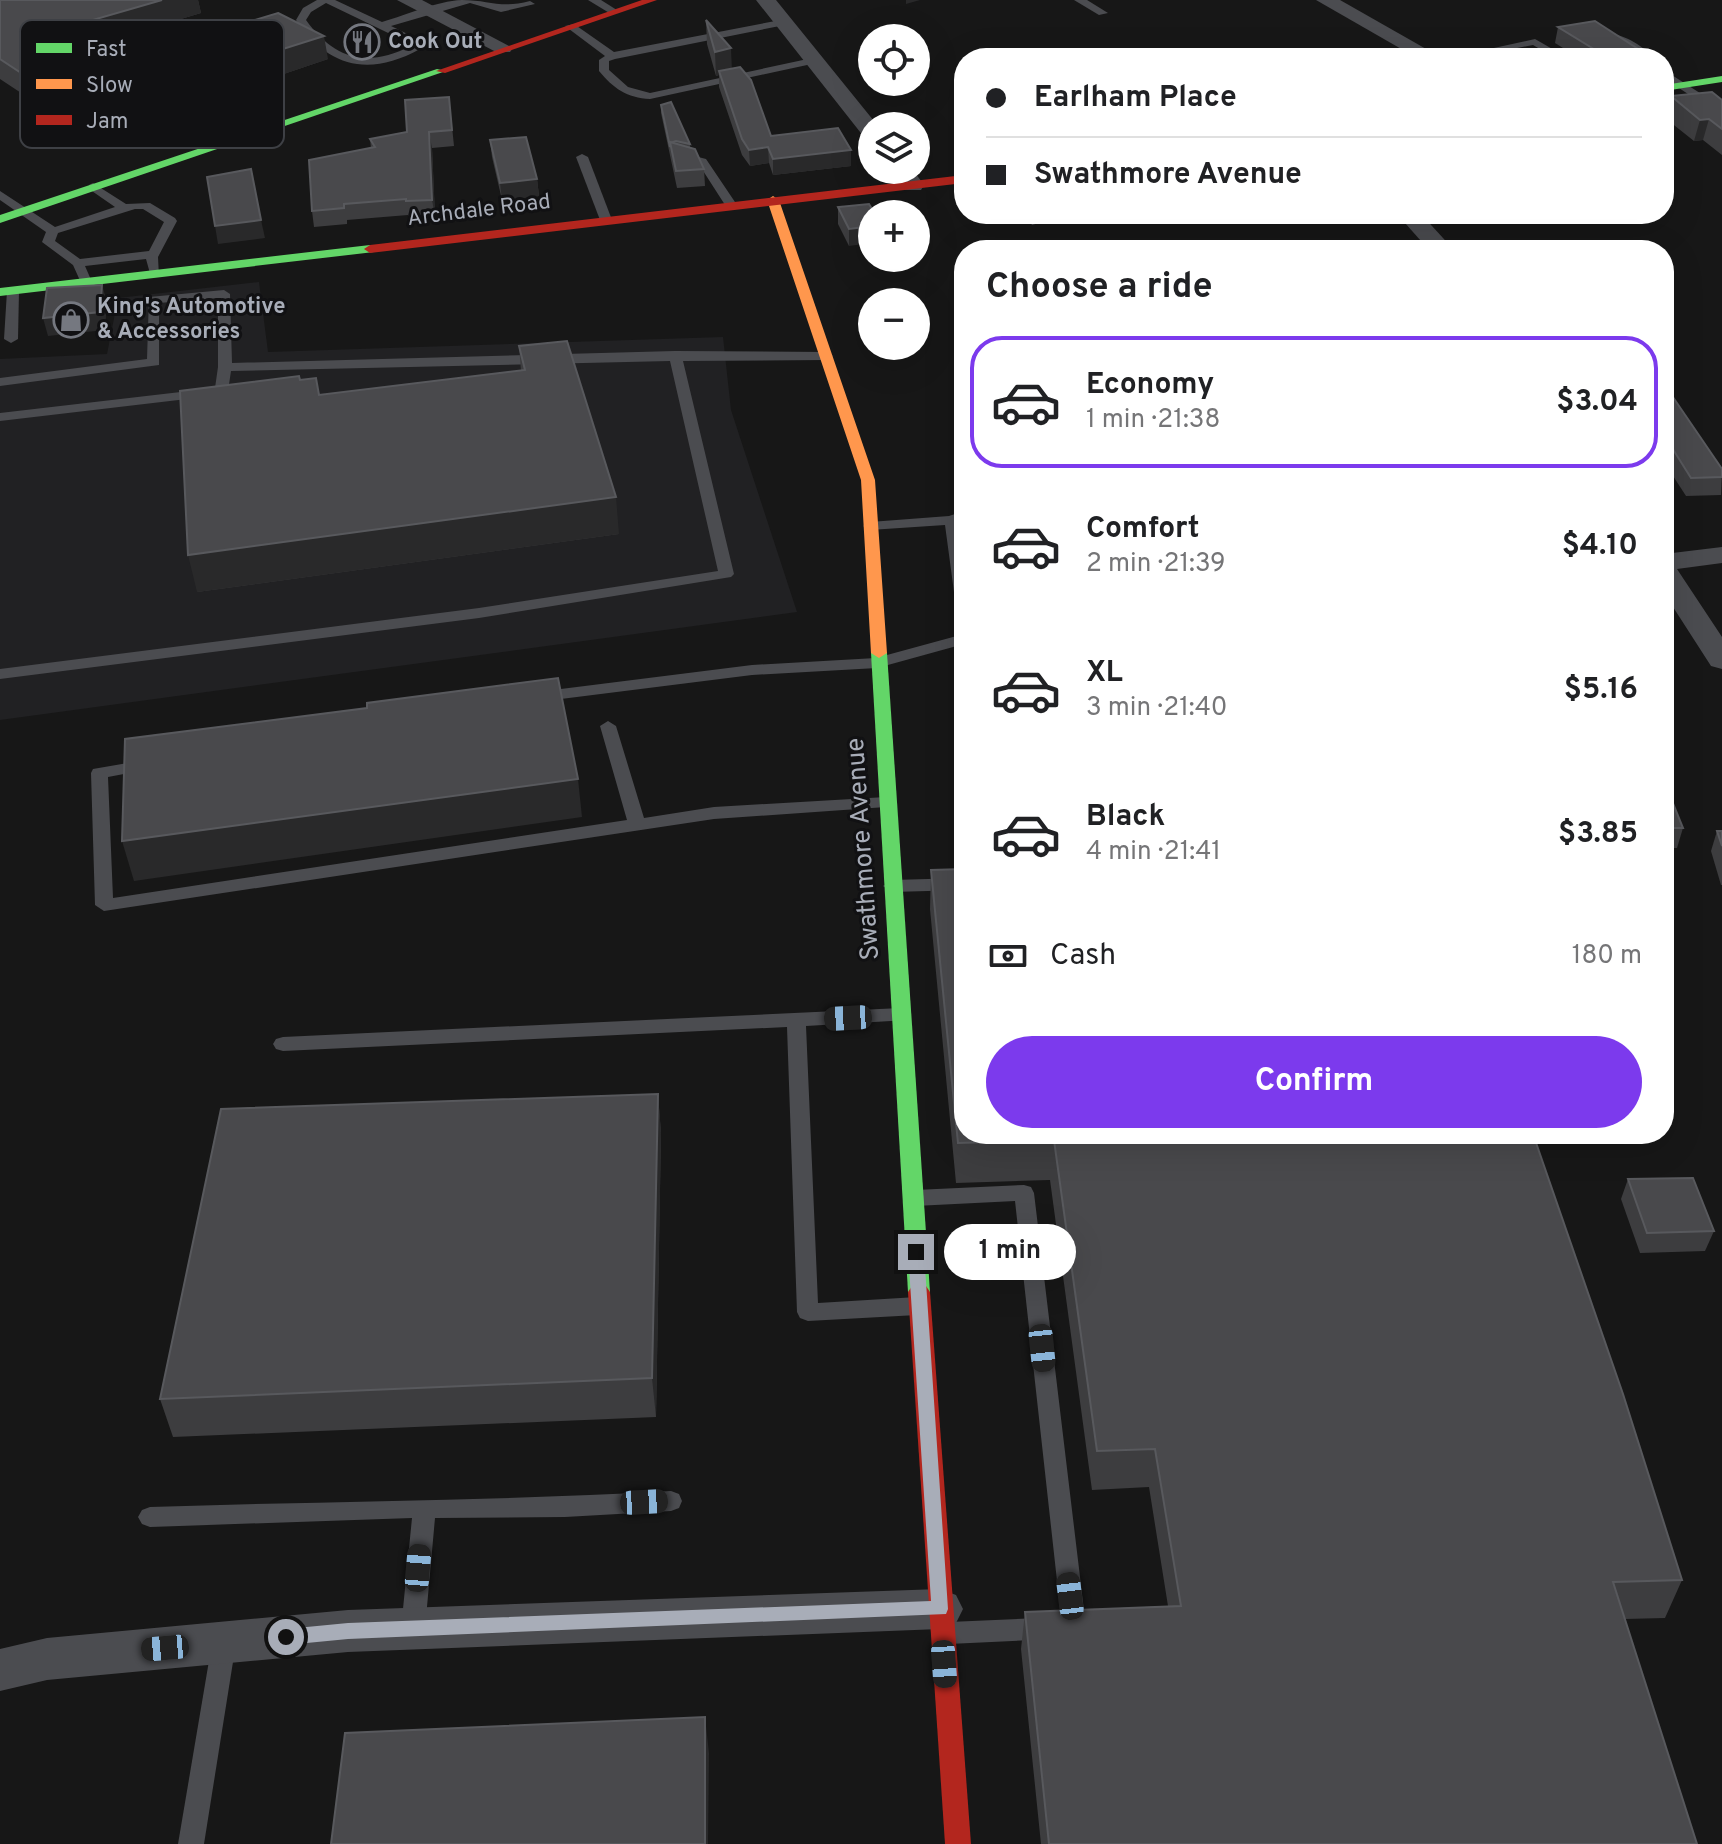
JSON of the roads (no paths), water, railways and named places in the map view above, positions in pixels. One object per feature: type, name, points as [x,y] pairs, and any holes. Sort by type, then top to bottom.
[{"type":"main road","points":[[284,122],[652,0]]},
{"type":"main road","points":[[1674,86],[1722,79]]},
{"type":"main road","points":[[0,219],[207,148]]},
{"type":"main road","name":"Archdale Road","points":[[930,178],[954,179]]},
{"type":"main road","name":"Archdale Road","points":[[6,291],[773,200],[870,184]]},
{"type":"main road","name":"Swathmore Avenue","points":[[773,200],[868,480],[912,1198],[958,1844]]},
{"type":"street","points":[[407,0],[503,48]]},
{"type":"street","points":[[766,0],[858,114]]},
{"type":"street","points":[[1326,0],[1414,48]]},
{"type":"street","points":[[1417,224],[1433,240]]},
{"type":"street","points":[[1674,561],[1722,555]]},
{"type":"street","points":[[1674,586],[1722,660]]},
{"type":"street","points":[[0,1670],[47,1659],[413,1629],[941,1621]]},
{"type":"lane","points":[[326,0],[384,25],[416,42],[416,47],[369,62],[355,63],[317,40],[301,20],[302,14],[326,0]]},
{"type":"lane","points":[[384,25],[470,0],[495,11],[530,4]]},
{"type":"lane","points":[[593,0],[615,12]]},
{"type":"lane","points":[[1079,0],[1103,13]]},
{"type":"lane","points":[[786,22],[612,56],[604,60],[604,71],[620,89],[638,96],[753,69],[817,60]]},
{"type":"lane","points":[[570,26],[612,56]]},
{"type":"lane","points":[[1596,31],[1636,48]]},
{"type":"lane","points":[[720,36],[732,49]]},
{"type":"lane","points":[[1502,48],[1535,42],[1546,48]]},
{"type":"lane","points":[[1674,87],[1719,108]]},
{"type":"lane","points":[[677,155],[702,161],[731,205]]},
{"type":"lane","points":[[582,157],[606,220]]},
{"type":"lane","points":[[93,187],[124,208]]},
{"type":"lane","points":[[0,195],[53,231]]},
{"type":"lane","points":[[86,282],[78,263],[48,242],[53,231],[124,208],[146,206],[171,221],[154,254],[155,274]]},
{"type":"lane","points":[[78,263],[154,254]]},
{"type":"lane","points":[[6,291],[11,339]]},
{"type":"lane","points":[[0,382],[154,362],[153,300],[224,294],[225,367],[221,391],[0,417]]},
{"type":"lane","points":[[225,367],[675,355],[826,356]]},
{"type":"lane","points":[[0,674],[479,613],[726,574],[675,355]]},
{"type":"lane","points":[[870,526],[954,518]]},
{"type":"lane","points":[[517,700],[752,670],[877,663],[954,642]]},
{"type":"lane","points":[[608,726],[637,824]]},
{"type":"lane","points":[[161,762],[99,773],[104,905],[714,813],[886,802]]},
{"type":"lane","points":[[892,886],[954,884]]},
{"type":"lane","points":[[283,1044],[901,1015]]},
{"type":"lane","points":[[796,1020],[808,1312],[920,1306]]},
{"type":"lane","points":[[912,1198],[1024,1193],[1074,1627],[941,1621]]},
{"type":"lane","points":[[150,1517],[565,1507],[671,1501]]},
{"type":"lane","points":[[413,1629],[424,1508]]},
{"type":"lane","points":[[191,1844],[224,1643]]},
{"type":"place","name":"Cook Out","points":[[362,42]]},
{"type":"place","name":"King's Automotive & Accessories","points":[[71,320]]}]
